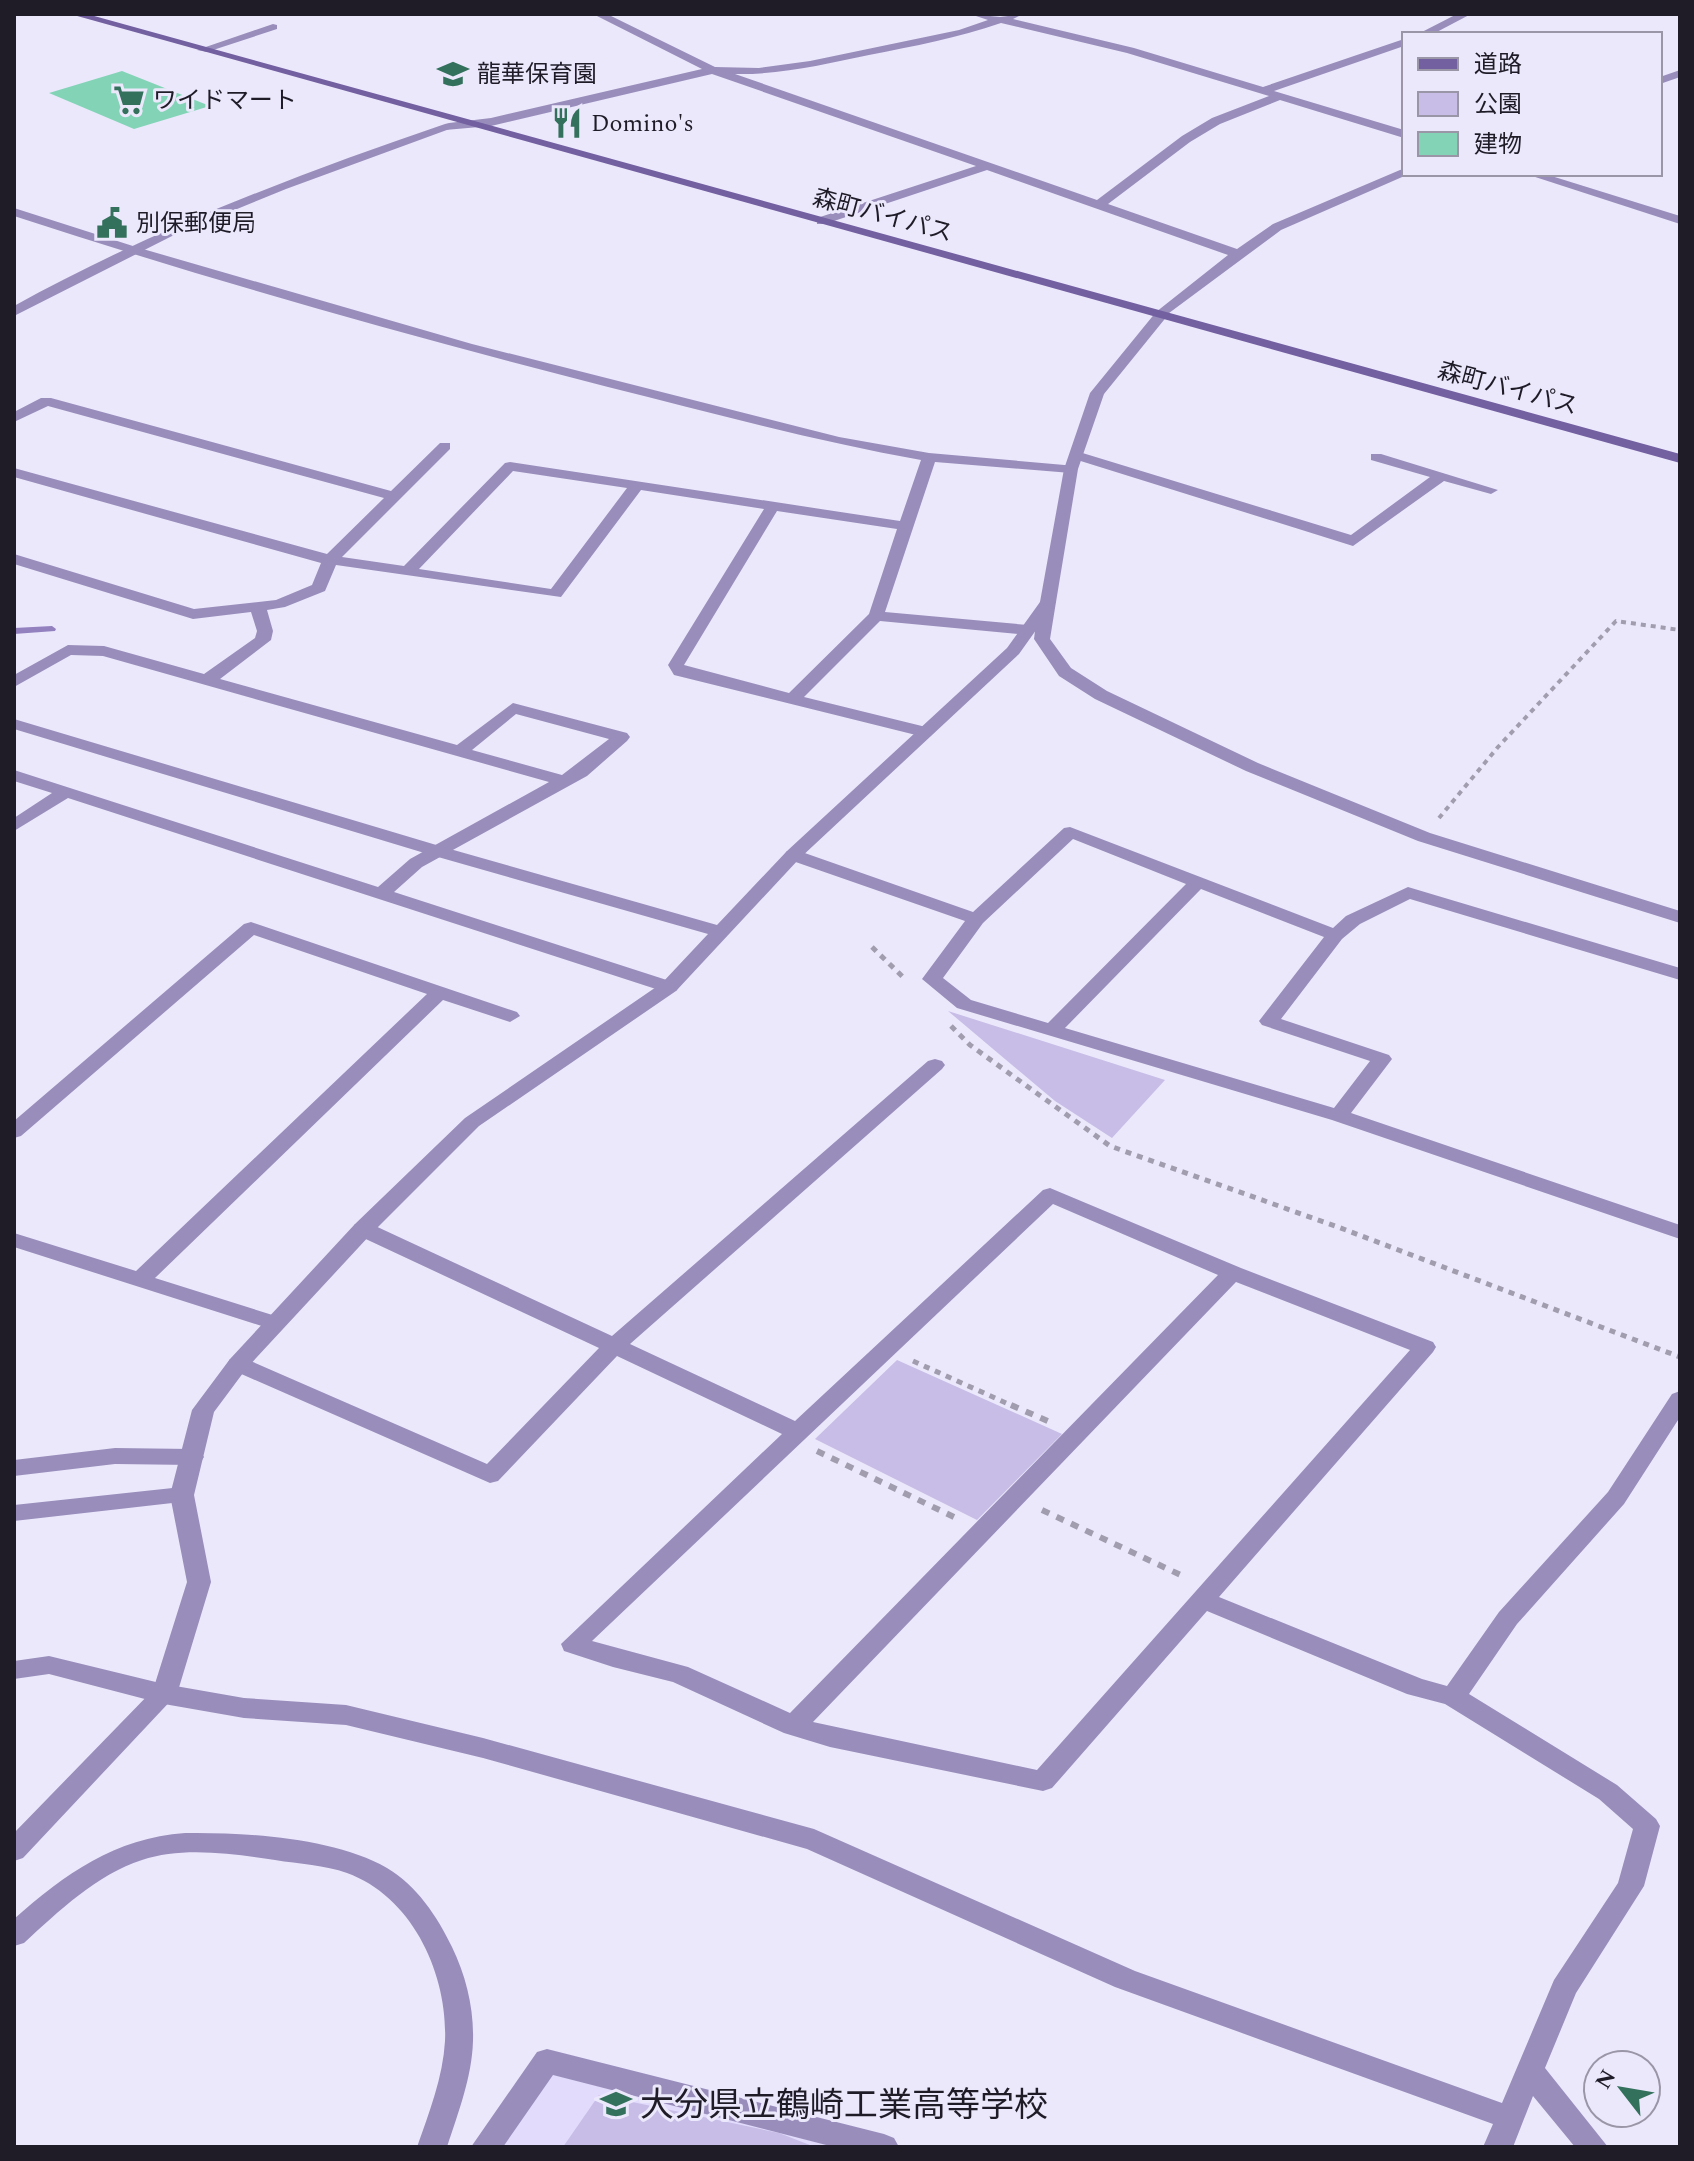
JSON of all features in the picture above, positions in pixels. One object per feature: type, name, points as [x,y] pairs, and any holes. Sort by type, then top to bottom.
[{"type":"main road","name":"森町バイパス","points":[[75,14],[1680,459]]},
{"type":"street","points":[[975,14],[1088,38],[1402,133]]},
{"type":"street","points":[[14,312],[131,250],[247,199],[449,127],[713,70],[759,71],[810,64],[962,33],[1018,14]]},
{"type":"street","points":[[1428,32],[1466,14]]},
{"type":"street","points":[[603,15],[713,70],[1238,254]]},
{"type":"street","points":[[203,50],[273,27]]},
{"type":"street","points":[[1265,90],[1402,43]]},
{"type":"street","points":[[1098,206],[1186,139],[1216,121],[1282,95]]},
{"type":"street","points":[[821,221],[985,167]]},
{"type":"street","points":[[1402,174],[1277,227],[1238,254],[1161,315],[1097,393],[1073,462],[1042,639],[1065,672],[1101,695],[1252,767],[1424,837],[1680,917]]},
{"type":"street","points":[[1538,176],[1680,220]]},
{"type":"street","points":[[14,212],[131,250],[467,347],[839,441],[929,457],[1073,462],[1353,541],[1441,476]]},
{"type":"street","points":[[14,418],[46,401],[395,497]]},
{"type":"street","points":[[14,559],[193,614],[279,604],[319,588],[330,560],[445,446]]},
{"type":"street","points":[[793,699],[876,616],[929,457]]},
{"type":"street","points":[[1376,457],[1491,490]]},
{"type":"street","points":[[407,572],[510,466],[906,526]]},
{"type":"street","points":[[14,472],[306,556],[555,594],[637,485]]},
{"type":"street","points":[[773,506],[676,665],[680,671],[924,732]]},
{"type":"street","points":[[14,1850],[164,1694],[199,1582],[182,1495],[203,1410],[238,1364],[363,1229],[472,1122],[669,987],[793,855],[1013,651],[1048,602]]},
{"type":"street","points":[[207,680],[263,640],[265,631],[258,607]]},
{"type":"street","points":[[876,616],[1028,630]]},
{"type":"street","points":[[14,682],[58,654],[91,649],[564,781]]},
{"type":"street","points":[[381,894],[416,863],[581,772],[621,737],[513,708],[460,751]]},
{"type":"street","points":[[14,724],[437,851],[722,932]]},
{"type":"street","points":[[14,775],[669,987]]},
{"type":"street","points":[[14,826],[66,792]]},
{"type":"street","points":[[1335,935],[1070,832],[976,919],[932,979],[964,1004],[1339,1116],[1680,1232]]},
{"type":"street","points":[[793,855],[976,919]]},
{"type":"street","points":[[1052,1030],[1198,882]]},
{"type":"street","points":[[1339,1116],[1382,1059],[1269,1021],[1335,935],[1353,920],[1408,893],[1680,974]]},
{"type":"street","points":[[14,1132],[251,928],[510,1016]]},
{"type":"street","points":[[140,1280],[440,992]]},
{"type":"street","points":[[238,1364],[490,1475],[614,1346],[935,1065]]},
{"type":"street","points":[[1050,1195],[1233,1273],[1425,1347],[1043,1781],[830,1737],[793,1726],[679,1674],[613,1658],[573,1644],[1050,1195]]},
{"type":"street","points":[[363,1229],[614,1346],[795,1436]]},
{"type":"street","points":[[14,1240],[274,1323]]},
{"type":"street","points":[[793,1726],[1233,1273]]},
{"type":"street","points":[[1453,1697],[1508,1618],[1616,1498],[1680,1399]]},
{"type":"street","points":[[14,1468],[115,1456],[192,1457]]},
{"type":"street","points":[[14,1513],[182,1495]]},
{"type":"street","points":[[1203,1600],[1416,1687],[1453,1697],[1608,1792],[1647,1826],[1631,1886],[1564,1988],[1498,2147]]},
{"type":"street","points":[[14,1670],[49,1665],[164,1694],[244,1708],[346,1715],[483,1748],[814,1840],[1125,1979],[1510,2118]]},
{"type":"street","points":[[14,1935],[83,1875],[136,1851],[196,1843],[244,1846],[357,1866],[392,1885],[413,1903],[432,1933],[456,1999],[459,2041],[449,2097],[432,2147]]},
{"type":"street","points":[[486,2147],[547,2061],[884,2147]]},
{"type":"street","points":[[1530,2071],[1593,2147]]},
{"type":"path","points":[[1424,837],[1498,747],[1616,621],[1680,630]]},
{"type":"path","points":[[872,947],[915,990]]},
{"type":"path","points":[[948,1023],[970,1045],[1110,1146],[1338,1227],[1680,1357]]},
{"type":"path","points":[[886,1349],[1076,1434]]},
{"type":"path","points":[[795,1436],[983,1530]]},
{"type":"path","points":[[1016,1497],[1195,1582],[1203,1600]]},
{"type":"shaded area","name":"大分県立鶴崎工業高等学校","points":[[547,2061],[884,2147],[486,2147]]},
{"type":"green space","points":[[948,1011],[1165,1080],[1112,1138],[1055,1101]]},
{"type":"green space","points":[[897,1360],[1062,1434],[977,1520],[815,1439]]},
{"type":"green space","points":[[599,2095],[779,2133],[815,2147],[563,2147]]},
{"type":"building","points":[[122,71],[210,106],[134,129],[49,93]]},
{"type":"waterway","points":[[14,631],[52,629]]},
{"type":"place","name":"龍華保育園","points":[[453,74]]},
{"type":"place","name":"ワイドマート","points":[[129,100]]},
{"type":"place","name":"Domino's","points":[[567,123]]},
{"type":"place","name":"別保郵便局","points":[[112,223]]},
{"type":"place","name":"大分県立鶴崎工業高等学校","points":[[616,2104]]}]
